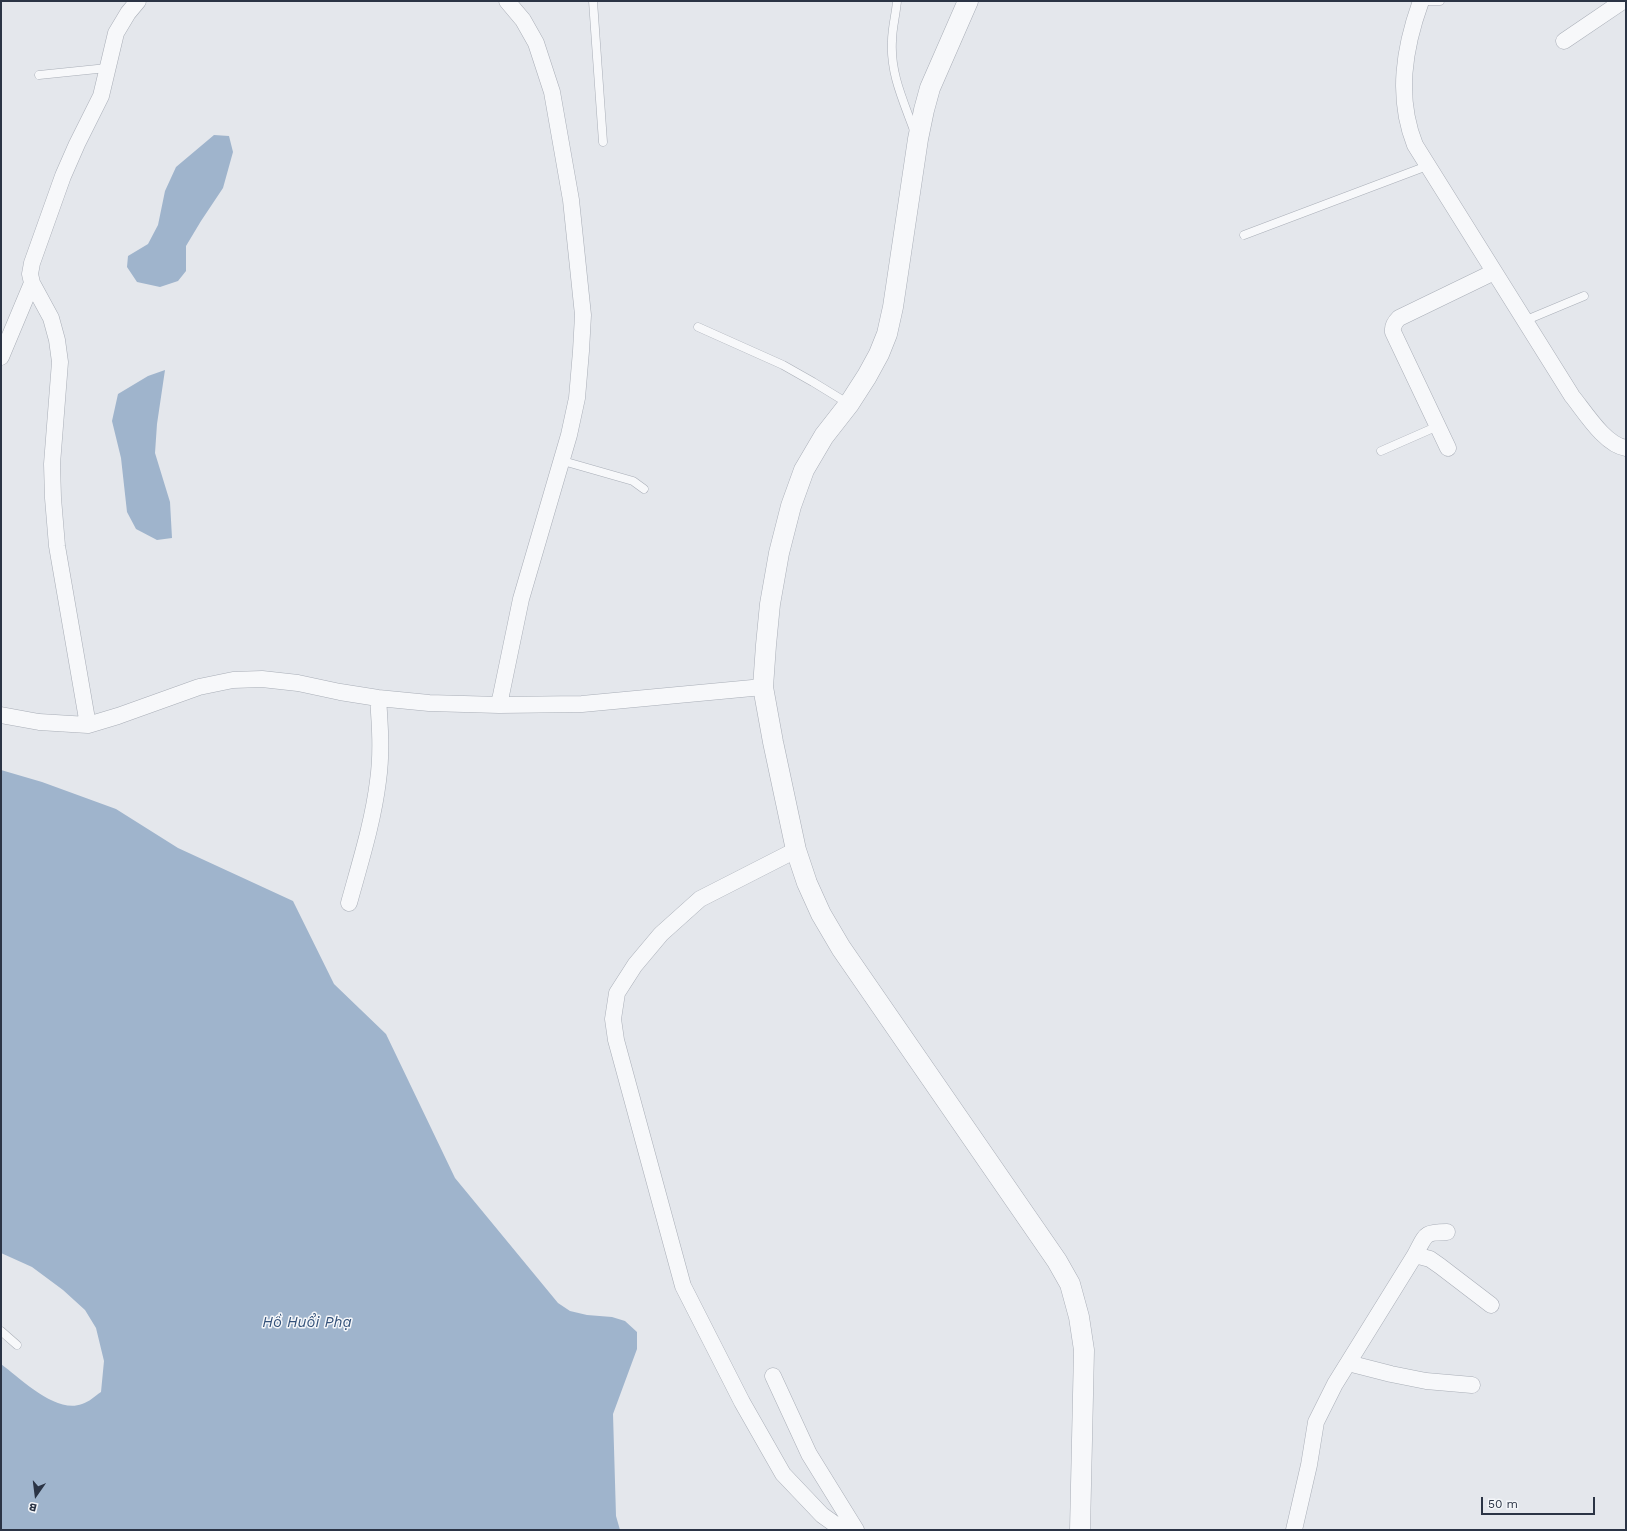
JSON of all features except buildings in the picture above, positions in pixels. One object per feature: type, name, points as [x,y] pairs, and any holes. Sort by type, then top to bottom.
[{"type":"street","points":[[88,725],[57,546],[52,498],[52,464],[60,362],[57,340],[51,318],[32,283],[30,274],[32,263],[55,198],[77,144],[101,96],[116,33],[128,13],[138,1]]},
{"type":"street","points":[[499,705],[521,599],[563,461],[577,398],[583,315],[571,208],[552,92],[536,43],[523,20],[508,1]]},
{"type":"street","points":[[968,1],[930,88],[924,110],[918,139],[894,300],[887,334],[867,376],[849,404],[824,436],[804,470],[791,506],[779,553],[770,604],[763,687],[796,850],[810,890],[821,914],[841,948],[1057,1261],[1070,1284],[1079,1317],[1084,1350],[1080,1530]]},
{"type":"street","points":[[1421,1],[1408,41],[1405,60],[1403,88],[1405,112],[1410,132],[1427,166],[1572,396],[1597,428],[1615,445],[1626,448]]},
{"type":"street","points":[[1564,41],[1623,1]]},
{"type":"street","points":[[1448,448],[1393,332],[1394,324],[1399,318],[1494,272]]},
{"type":"street","points":[[1,357],[32,283]]},
{"type":"street","points":[[1,715],[39,722],[88,725],[118,716],[199,687],[233,680],[262,679],[298,683],[378,698],[429,703],[499,705],[582,704],[763,687]]},
{"type":"street","points":[[349,903],[370,826],[378,780],[380,724],[378,698]]},
{"type":"street","points":[[796,850],[700,899],[661,934],[635,965],[618,993],[613,1020],[616,1040],[683,1286],[742,1402],[783,1474],[822,1514],[843,1530]]},
{"type":"street","points":[[1294,1530],[1316,1422],[1348,1362],[1426,1235],[1430,1232],[1447,1232]]},
{"type":"street","points":[[1415,1255],[1430,1259],[1491,1305]]},
{"type":"street","points":[[1348,1362],[1391,1374],[1426,1381],[1472,1385]]},
{"type":"street","points":[[773,1376],[810,1454],[856,1530]]},
{"type":"lane","points":[[593,1],[603,142]]},
{"type":"lane","points":[[897,1],[892,41],[893,66],[896,83],[918,139]]},
{"type":"lane","points":[[1428,1],[1440,1]]},
{"type":"lane","points":[[38,75],[107,68]]},
{"type":"lane","points":[[1244,235],[1427,166]]},
{"type":"lane","points":[[1524,321],[1584,296]]},
{"type":"lane","points":[[698,327],[783,365],[849,404]]},
{"type":"lane","points":[[1381,451],[1438,426]]},
{"type":"lane","points":[[563,461],[633,481],[644,489]]},
{"type":"lane","points":[[1,1331],[17,1345]]},
{"type":"water","points":[[214,135],[229,136],[233,152],[223,188],[186,246],[186,271],[178,281],[160,287],[137,282],[127,267],[128,256],[148,244],[158,225],[165,191],[176,167]]},
{"type":"water","points":[[165,370],[157,424],[155,453],[170,502],[172,538],[157,540],[136,529],[127,512],[121,458],[112,421],[118,394],[148,376]]},
{"type":"water","name":"Hồ Huổi Phạ","points":[[1,770],[42,782],[116,809],[178,848],[293,901],[334,984],[386,1034],[455,1178],[558,1303],[570,1311],[587,1315],[612,1317],[625,1321],[637,1332],[637,1349],[613,1414],[616,1516],[620,1530],[1,1530],[1,1364],[50,1400],[72,1406],[85,1403],[101,1392],[104,1361],[96,1328],[85,1310],[63,1290],[32,1267],[1,1253]]}]
